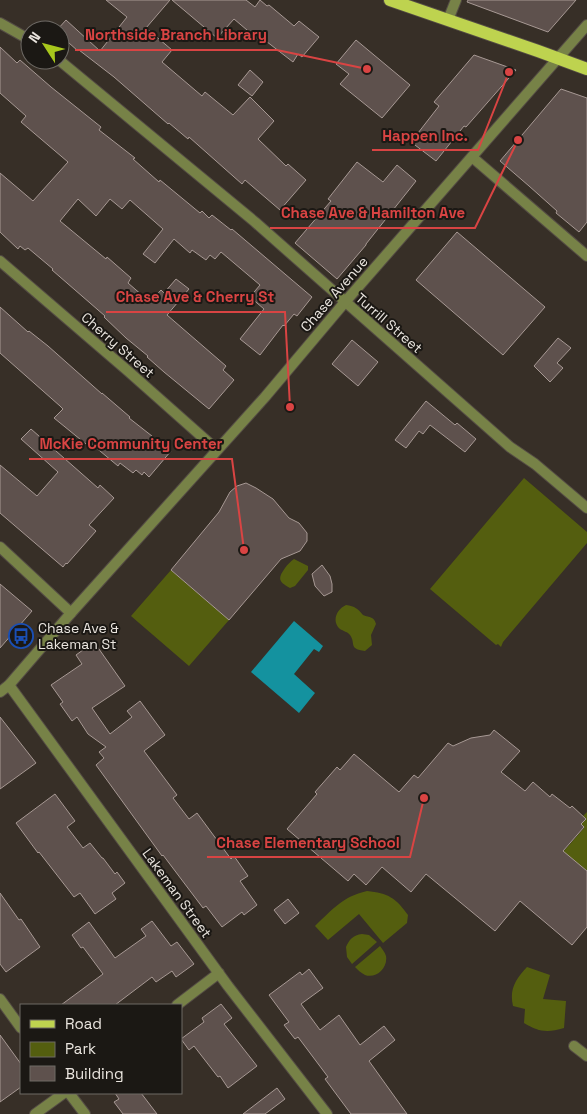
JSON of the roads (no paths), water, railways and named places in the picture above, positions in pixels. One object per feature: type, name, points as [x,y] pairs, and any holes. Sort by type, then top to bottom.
[{"type":"main road","points":[[390,0],[587,69]]},
{"type":"street","points":[[448,20],[456,0]]},
{"type":"street","points":[[0,23],[20,34]]},
{"type":"street","name":"Chase Avenue","points":[[0,692],[9,685],[265,397],[345,302],[587,25]]},
{"type":"street","name":"Turrill Street","points":[[70,69],[255,222],[510,447],[535,464],[587,508]]},
{"type":"street","points":[[472,157],[587,256]]},
{"type":"street","name":"Cherry Street","points":[[0,261],[218,450]]},
{"type":"street","points":[[0,547],[72,612]]},
{"type":"street","name":"Lakeman Street","points":[[9,685],[228,986],[327,1114]]},
{"type":"street","points":[[178,1004],[219,973]]},
{"type":"street","points":[[0,1000],[20,1027]]},
{"type":"street","points":[[574,1046],[587,1056]]},
{"type":"street","points":[[35,1114],[63,1094]]},
{"type":"street","points":[[70,1094],[85,1114]]},
{"type":"water","points":[[294,621],[323,646],[319,652],[314,649],[294,674],[315,693],[299,713],[251,672]]},
{"type":"place","name":"Northside Branch Library","points":[[367,69]]},
{"type":"place","name":"Happen Inc.","points":[[509,72]]},
{"type":"place","name":"Chase Ave & Hamilton Ave","points":[[518,140]]},
{"type":"place","name":"Chase Ave & Cherry St","points":[[290,407]]},
{"type":"place","name":"McKie Community Center","points":[[244,550]]},
{"type":"place","name":"Chase Ave & Lakeman St","points":[[21,636]]},
{"type":"place","name":"Chase Elementary School","points":[[424,798]]}]
